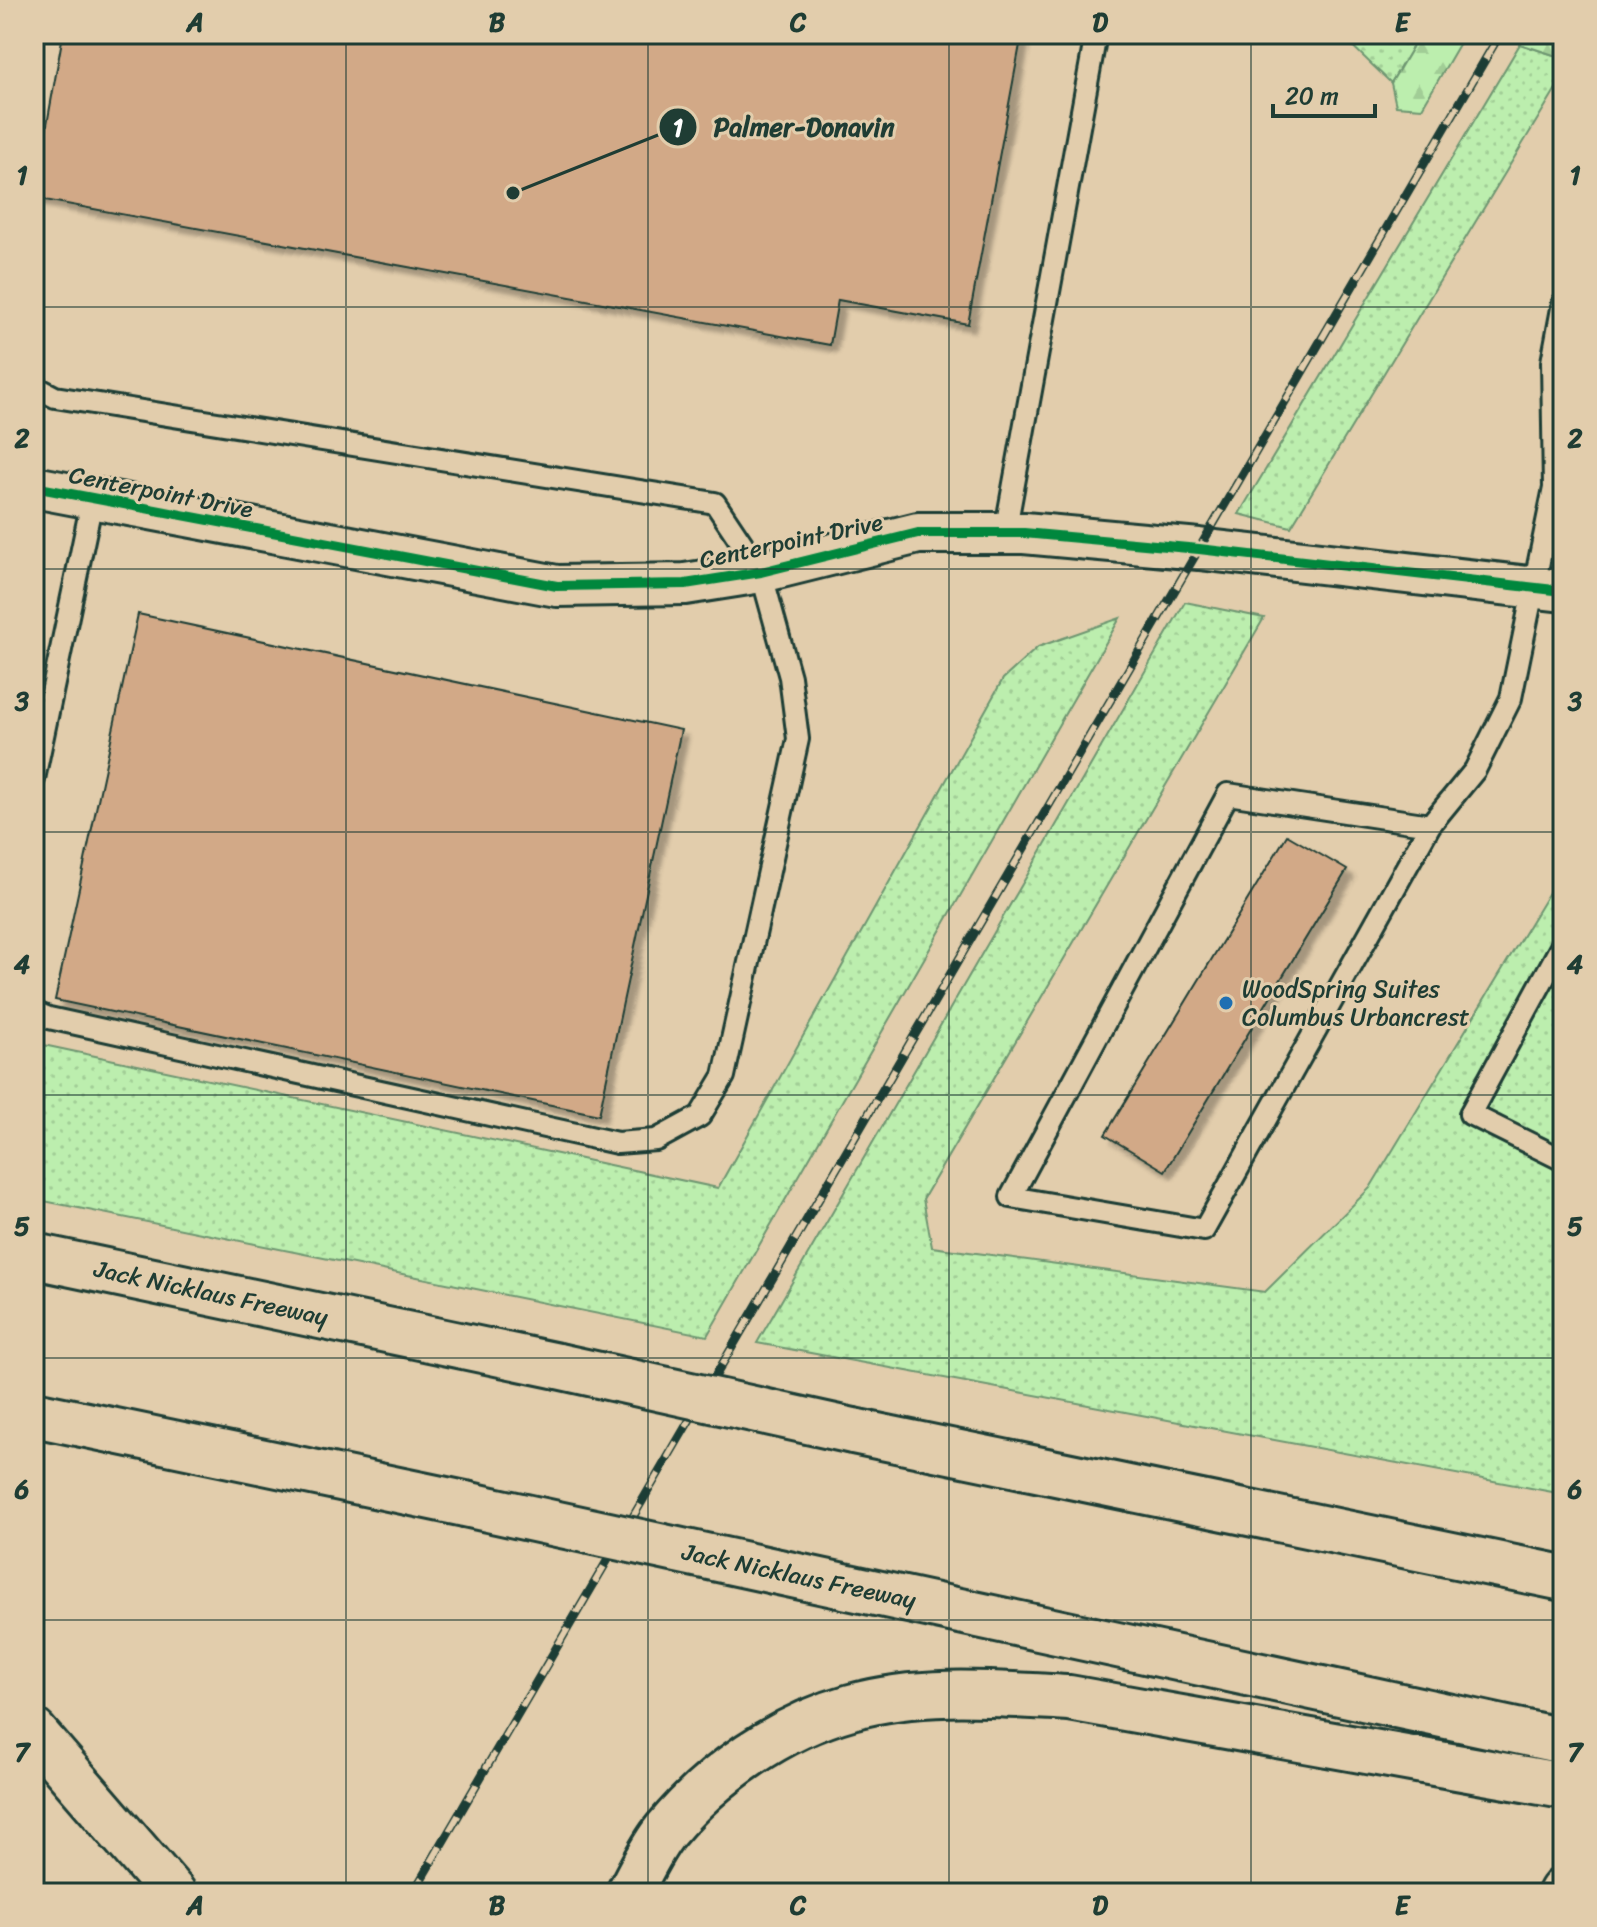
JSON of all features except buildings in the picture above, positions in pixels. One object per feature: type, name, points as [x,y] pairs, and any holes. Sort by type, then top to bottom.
[{"type":"highway","name":"Jack Nicklaus Freeway","points":[[34,1256],[853,1431],[1563,1578]]},
{"type":"highway","name":"Jack Nicklaus Freeway","points":[[34,1414],[1563,1741]]},
{"type":"highway","points":[[1491,1561],[1563,1545]]},
{"type":"highway","points":[[629,1893],[664,1832],[721,1773],[781,1737],[851,1707],[927,1696],[998,1694],[1069,1698],[1563,1786]]},
{"type":"highway","points":[[34,1732],[173,1893]]},
{"type":"street","name":"Centerpoint Drive","points":[[34,487],[92,501],[557,586],[685,584],[761,572],[918,533],[1005,533],[1199,549],[1547,589]]},
{"type":"lane","points":[[1005,533],[1096,34]]},
{"type":"lane","points":[[1430,825],[1228,794],[1011,1197],[1204,1230],[1430,825],[1475,770],[1511,698],[1547,589],[1554,488],[1552,362],[1563,303]]},
{"type":"lane","points":[[34,386],[55,397],[715,503],[761,572],[790,677],[798,739],[724,1076],[700,1116],[656,1140],[617,1143],[49,1018],[34,1012]]},
{"type":"lane","points":[[34,779],[92,501]]},
{"type":"lane","points":[[1563,943],[1470,1114],[1563,1160]]},
{"type":"green space","points":[[1340,34],[1420,34],[1391,83]]},
{"type":"green space","points":[[1420,34],[1465,34],[1422,108],[1396,106],[1391,83]]},
{"type":"green space","points":[[1526,34],[1563,34],[1563,58],[1520,44]]},
{"type":"green space","points":[[1520,44],[1563,58],[1563,77],[1291,527],[1239,514]]},
{"type":"green space","points":[[1185,602],[1264,618],[923,1199],[932,1247],[1265,1292],[1370,1188],[1551,889],[1563,885],[1563,1494],[757,1343]]},
{"type":"green space","points":[[1120,618],[707,1336],[34,1199],[34,1043],[718,1188],[1003,679],[1038,647]]},
{"type":"railway","points":[[413,1893],[1500,34]]},
{"type":"cycle path","points":[[34,487],[557,586],[685,584],[761,572],[918,533],[1024,533],[1199,549],[1563,591]]},
{"type":"place","name":"Palmer-Donavin","points":[[513,193]]},
{"type":"place","name":"WoodSpring Suites Columbus Urbancrest","points":[[1226,1003]]}]
